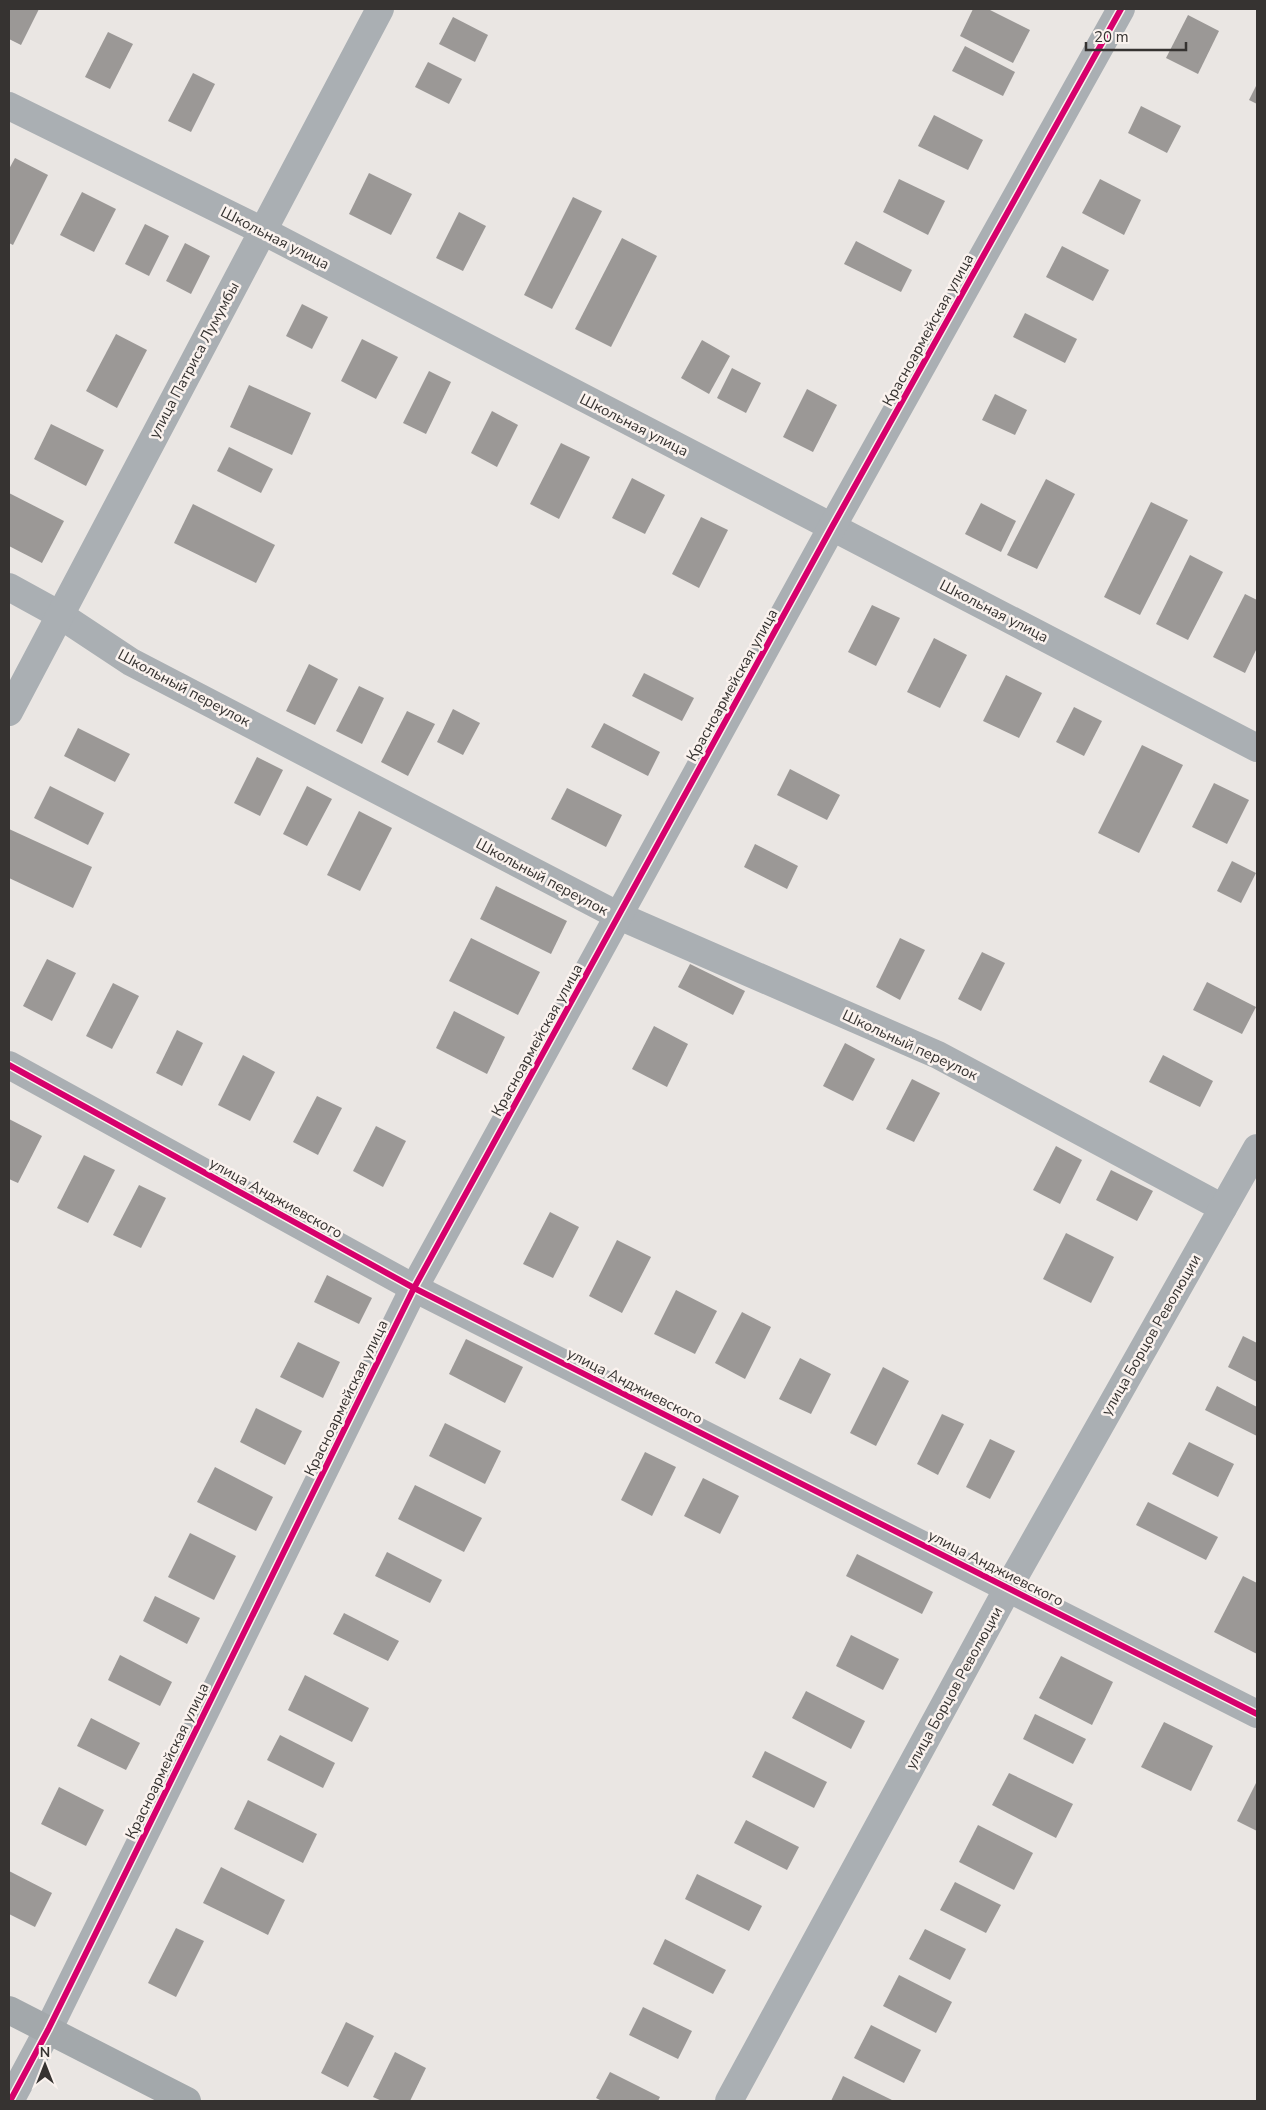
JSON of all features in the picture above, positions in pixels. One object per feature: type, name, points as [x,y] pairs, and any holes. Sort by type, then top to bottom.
[{"type":"main road","points":[[9,2010],[187,2101]]},
{"type":"street","name":"улица Патриса Лумумбы","points":[[9,712],[380,9]]},
{"type":"street","name":"Красноармейская улица","points":[[10,2101],[48,2030],[414,1288],[832,528],[1121,9]]},
{"type":"street","name":"Школьная улица","points":[[9,106],[262,231],[1257,748]]},
{"type":"street","name":"Школьный переулок","points":[[9,587],[60,614],[131,662],[619,916],[938,1055],[1223,1208]]},
{"type":"street","name":"улица Анджиевского","points":[[9,1065],[414,1288],[1257,1714]]},
{"type":"street","name":"улица Борцов Революции","points":[[729,2101],[1008,1588],[1257,1148]]},
{"type":"building","points":[[9,9],[39,9],[21,45],[9,39]]},
{"type":"building","points":[[973,9],[988,9],[1030,30],[1013,63],[960,36]]},
{"type":"building","points":[[1188,15],[1219,31],[1198,74],[1166,58]]},
{"type":"building","points":[[453,17],[488,35],[475,62],[439,44]]},
{"type":"building","points":[[108,32],[133,44],[110,89],[85,77]]},
{"type":"building","points":[[965,46],[1015,72],[1003,96],[952,71]]},
{"type":"building","points":[[428,62],[462,79],[449,104],[415,87]]},
{"type":"building","points":[[193,73],[215,84],[191,132],[168,121]]},
{"type":"building","points":[[1257,84],[1257,104],[1249,100]]},
{"type":"building","points":[[1141,106],[1181,126],[1167,153],[1128,133]]},
{"type":"building","points":[[934,115],[983,140],[968,170],[918,146]]},
{"type":"building","points":[[15,158],[48,175],[13,245],[9,243],[9,169]]},
{"type":"building","points":[[369,173],[412,194],[391,235],[349,214]]},
{"type":"building","points":[[899,179],[945,201],[928,235],[883,212]]},
{"type":"building","points":[[1100,179],[1141,200],[1124,235],[1082,213]]},
{"type":"building","points":[[82,192],[116,209],[94,252],[60,235]]},
{"type":"building","points":[[573,197],[602,211],[552,309],[524,295]]},
{"type":"building","points":[[459,212],[486,226],[463,271],[436,258]]},
{"type":"building","points":[[145,224],[169,236],[149,276],[125,264]]},
{"type":"building","points":[[622,238],[657,256],[611,347],[575,329]]},
{"type":"building","points":[[856,241],[912,270],[901,292],[844,264]]},
{"type":"building","points":[[185,243],[210,256],[191,294],[166,281]]},
{"type":"building","points":[[1062,246],[1109,270],[1093,301],[1046,277]]},
{"type":"building","points":[[302,304],[328,317],[312,349],[286,336]]},
{"type":"building","points":[[1025,313],[1077,339],[1065,363],[1013,337]]},
{"type":"building","points":[[116,334],[147,350],[117,408],[86,391]]},
{"type":"building","points":[[362,339],[398,357],[376,399],[341,381]]},
{"type":"building","points":[[702,340],[730,356],[709,394],[681,378]]},
{"type":"building","points":[[732,368],[761,383],[746,413],[717,398]]},
{"type":"building","points":[[429,371],[451,382],[426,434],[403,423]]},
{"type":"building","points":[[249,385],[311,413],[292,455],[230,427]]},
{"type":"building","points":[[807,389],[837,405],[813,452],[783,437]]},
{"type":"building","points":[[995,394],[1027,410],[1015,435],[982,420]]},
{"type":"building","points":[[492,411],[518,425],[497,467],[471,453]]},
{"type":"building","points":[[51,424],[104,450],[86,486],[34,459]]},
{"type":"building","points":[[561,443],[590,457],[559,519],[530,504]]},
{"type":"building","points":[[229,447],[273,469],[261,493],[217,471]]},
{"type":"building","points":[[632,478],[665,495],[645,534],[612,518]]},
{"type":"building","points":[[1046,479],[1075,494],[1037,569],[1007,555]]},
{"type":"building","points":[[9,493],[64,521],[42,563],[9,546]]},
{"type":"building","points":[[1151,502],[1188,520],[1140,615],[1104,597]]},
{"type":"building","points":[[981,503],[1016,521],[1001,552],[965,534]]},
{"type":"building","points":[[193,504],[275,545],[256,583],[174,543]]},
{"type":"building","points":[[701,517],[728,530],[699,588],[672,574]]},
{"type":"building","points":[[1190,555],[1223,572],[1188,640],[1156,624]]},
{"type":"building","points":[[1245,594],[1257,600],[1257,648],[1245,673],[1213,657]]},
{"type":"building","points":[[872,605],[900,618],[876,666],[848,652]]},
{"type":"building","points":[[934,638],[967,655],[940,708],[907,692]]},
{"type":"building","points":[[309,664],[338,679],[315,725],[286,711]]},
{"type":"building","points":[[644,673],[694,698],[682,721],[632,696]]},
{"type":"building","points":[[1006,675],[1042,693],[1019,738],[983,721]]},
{"type":"building","points":[[359,686],[384,698],[362,744],[336,731]]},
{"type":"building","points":[[1074,707],[1102,721],[1084,756],[1056,742]]},
{"type":"building","points":[[453,709],[480,723],[463,755],[437,742]]},
{"type":"building","points":[[407,711],[435,724],[408,776],[381,762]]},
{"type":"building","points":[[604,723],[660,752],[648,776],[591,747]]},
{"type":"building","points":[[78,728],[130,754],[115,782],[64,756]]},
{"type":"building","points":[[1142,745],[1183,765],[1139,853],[1098,833]]},
{"type":"building","points":[[257,757],[283,770],[260,816],[234,803]]},
{"type":"building","points":[[790,769],[840,795],[827,820],[777,795]]},
{"type":"building","points":[[1214,783],[1249,800],[1227,844],[1192,827]]},
{"type":"building","points":[[50,786],[104,813],[88,845],[34,818]]},
{"type":"building","points":[[307,786],[332,799],[307,846],[283,834]]},
{"type":"building","points":[[567,788],[622,815],[606,847],[551,819]]},
{"type":"building","points":[[359,811],[392,828],[360,891],[327,875]]},
{"type":"building","points":[[9,829],[92,867],[73,908],[9,878]]},
{"type":"building","points":[[755,844],[798,866],[787,889],[744,867]]},
{"type":"building","points":[[1232,861],[1256,873],[1241,903],[1217,891]]},
{"type":"building","points":[[496,886],[567,921],[551,954],[480,919]]},
{"type":"building","points":[[471,938],[540,972],[518,1015],[449,981]]},
{"type":"building","points":[[900,938],[925,950],[900,1000],[876,987]]},
{"type":"building","points":[[982,952],[1005,963],[981,1011],[958,999]]},
{"type":"building","points":[[47,959],[76,973],[52,1021],[23,1006]]},
{"type":"building","points":[[690,964],[745,991],[733,1015],[678,987]]},
{"type":"building","points":[[1207,982],[1256,1007],[1242,1034],[1193,1010]]},
{"type":"building","points":[[113,983],[139,996],[112,1049],[86,1036]]},
{"type":"building","points":[[454,1011],[505,1037],[487,1074],[436,1048]]},
{"type":"building","points":[[654,1026],[688,1044],[667,1087],[632,1069]]},
{"type":"building","points":[[177,1030],[203,1043],[182,1086],[156,1073]]},
{"type":"building","points":[[845,1043],[875,1059],[853,1101],[823,1086]]},
{"type":"building","points":[[243,1055],[275,1072],[250,1121],[218,1105]]},
{"type":"building","points":[[1163,1055],[1213,1081],[1200,1107],[1149,1082]]},
{"type":"building","points":[[912,1079],[940,1093],[914,1142],[886,1129]]},
{"type":"building","points":[[317,1096],[342,1108],[318,1155],[293,1142]]},
{"type":"building","points":[[9,1119],[42,1136],[18,1183],[9,1179]]},
{"type":"building","points":[[376,1126],[406,1141],[383,1187],[353,1171]]},
{"type":"building","points":[[1056,1146],[1082,1160],[1060,1204],[1033,1190]]},
{"type":"building","points":[[84,1155],[115,1170],[88,1223],[57,1208]]},
{"type":"building","points":[[1111,1170],[1153,1191],[1137,1221],[1096,1200]]},
{"type":"building","points":[[139,1185],[166,1198],[141,1248],[113,1235]]},
{"type":"building","points":[[550,1212],[579,1227],[553,1278],[523,1264]]},
{"type":"building","points":[[1066,1233],[1114,1257],[1091,1303],[1043,1279]]},
{"type":"building","points":[[617,1240],[651,1257],[622,1313],[589,1296]]},
{"type":"building","points":[[327,1275],[372,1298],[359,1324],[314,1302]]},
{"type":"building","points":[[676,1290],[717,1311],[695,1354],[654,1334]]},
{"type":"building","points":[[742,1312],[771,1327],[745,1379],[715,1363]]},
{"type":"building","points":[[1243,1336],[1257,1343],[1257,1382],[1228,1367]]},
{"type":"building","points":[[466,1339],[523,1367],[505,1403],[449,1374]]},
{"type":"building","points":[[298,1342],[340,1362],[323,1398],[280,1377]]},
{"type":"building","points":[[800,1358],[831,1374],[811,1414],[779,1399]]},
{"type":"building","points":[[883,1367],[909,1381],[876,1446],[850,1433]]},
{"type":"building","points":[[1217,1386],[1257,1407],[1257,1436],[1205,1410]]},
{"type":"building","points":[[256,1408],[302,1431],[285,1465],[240,1442]]},
{"type":"building","points":[[942,1414],[964,1424],[938,1475],[917,1464]]},
{"type":"building","points":[[445,1423],[501,1451],[485,1484],[429,1456]]},
{"type":"building","points":[[990,1439],[1015,1451],[990,1499],[966,1487]]},
{"type":"building","points":[[1189,1442],[1234,1464],[1218,1497],[1172,1474]]},
{"type":"building","points":[[645,1452],[676,1467],[652,1516],[621,1500]]},
{"type":"building","points":[[215,1467],[273,1497],[256,1531],[197,1502]]},
{"type":"building","points":[[703,1478],[739,1496],[720,1534],[684,1516]]},
{"type":"building","points":[[415,1485],[482,1518],[464,1552],[398,1519]]},
{"type":"building","points":[[1148,1502],[1218,1537],[1206,1560],[1136,1525]]},
{"type":"building","points":[[190,1533],[236,1556],[214,1600],[168,1577]]},
{"type":"building","points":[[387,1552],[442,1580],[430,1603],[375,1576]]},
{"type":"building","points":[[857,1554],[933,1592],[922,1614],[846,1576]]},
{"type":"building","points":[[1243,1576],[1257,1583],[1257,1654],[1214,1632]]},
{"type":"building","points":[[155,1596],[200,1618],[187,1644],[143,1621]]},
{"type":"building","points":[[344,1613],[399,1641],[388,1661],[333,1634]]},
{"type":"building","points":[[851,1635],[899,1659],[883,1690],[836,1666]]},
{"type":"building","points":[[120,1655],[172,1682],[160,1706],[108,1680]]},
{"type":"building","points":[[1061,1656],[1113,1682],[1092,1725],[1039,1698]]},
{"type":"building","points":[[305,1675],[369,1708],[352,1742],[288,1710]]},
{"type":"building","points":[[806,1691],[865,1721],[851,1749],[792,1718]]},
{"type":"building","points":[[1035,1714],[1086,1739],[1073,1764],[1023,1739]]},
{"type":"building","points":[[91,1718],[140,1743],[126,1770],[77,1746]]},
{"type":"building","points":[[1164,1722],[1213,1746],[1191,1791],[1141,1767]]},
{"type":"building","points":[[280,1735],[335,1763],[323,1788],[267,1760]]},
{"type":"building","points":[[765,1751],[827,1782],[814,1808],[752,1777]]},
{"type":"building","points":[[1009,1773],[1073,1804],[1056,1838],[992,1805]]},
{"type":"building","points":[[1257,1781],[1257,1831],[1237,1821]]},
{"type":"building","points":[[59,1787],[104,1810],[86,1846],[41,1824]]},
{"type":"building","points":[[248,1800],[317,1834],[303,1863],[234,1829]]},
{"type":"building","points":[[746,1820],[799,1847],[787,1870],[734,1843]]},
{"type":"building","points":[[978,1825],[1033,1853],[1014,1890],[959,1862]]},
{"type":"building","points":[[221,1867],[285,1900],[268,1935],[203,1903]]},
{"type":"building","points":[[9,1871],[52,1893],[35,1927],[9,1914]]},
{"type":"building","points":[[697,1874],[762,1906],[749,1931],[685,1899]]},
{"type":"building","points":[[955,1882],[1001,1905],[986,1933],[940,1910]]},
{"type":"building","points":[[176,1928],[204,1941],[176,1997],[148,1983]]},
{"type":"building","points":[[925,1929],[966,1949],[950,1980],[909,1959]]},
{"type":"building","points":[[665,1939],[726,1970],[713,1994],[653,1964]]},
{"type":"building","points":[[899,1975],[952,2002],[936,2033],[883,2006]]},
{"type":"building","points":[[643,2007],[692,2031],[678,2059],[629,2035]]},
{"type":"building","points":[[346,2022],[374,2036],[348,2087],[321,2073]]},
{"type":"building","points":[[871,2025],[921,2050],[904,2083],[854,2058]]},
{"type":"building","points":[[395,2052],[426,2068],[410,2101],[382,2101],[373,2097]]},
{"type":"building","points":[[610,2072],[660,2097],[658,2101],[602,2101],[596,2098]]},
{"type":"building","points":[[843,2076],[894,2101],[831,2101]]},
{"type":"cycle path","points":[[10,2101],[48,2030],[414,1288],[832,527],[1121,9]]},
{"type":"cycle path","points":[[9,1065],[414,1288],[1257,1714]]}]
